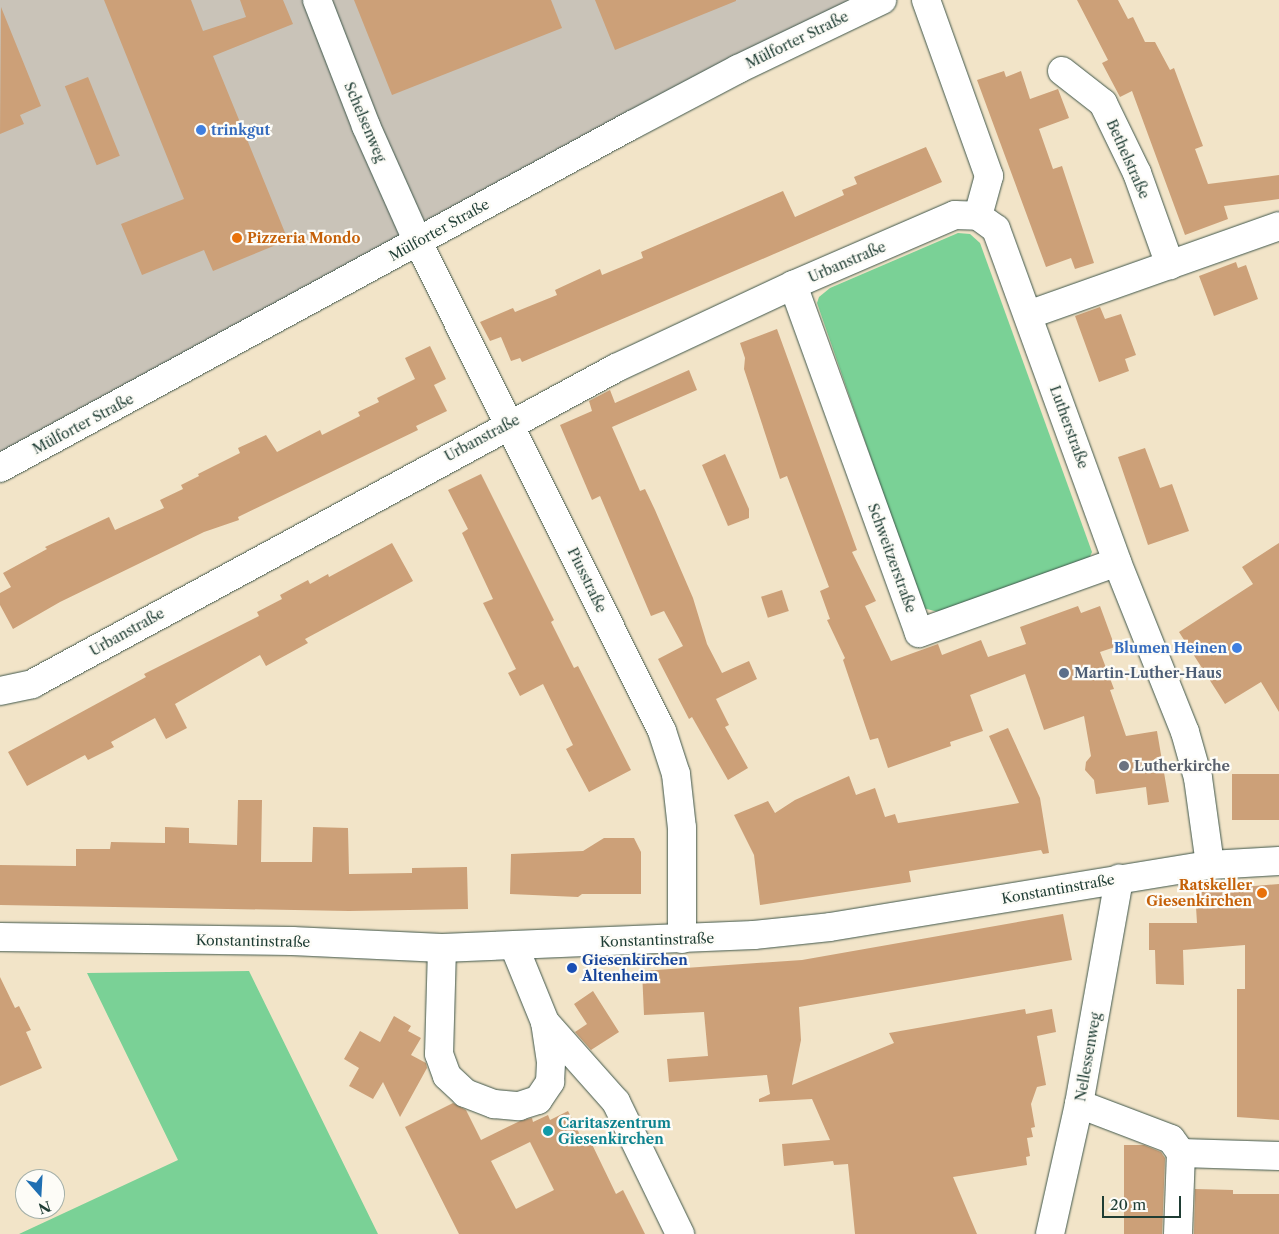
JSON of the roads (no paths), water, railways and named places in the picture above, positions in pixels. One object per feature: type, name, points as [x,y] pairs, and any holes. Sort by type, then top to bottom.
[{"type":"street","name":"Schelsenweg","points":[[317,0],[366,126],[418,242]]},
{"type":"street","name":"Mülforter Straße","points":[[0,468],[738,69],[882,0]]},
{"type":"street","points":[[926,0],[989,176],[978,216]]},
{"type":"street","name":"Bethelstraße","points":[[1062,71],[1103,103],[1137,173],[1170,265]]},
{"type":"street","name":"Urbanstraße","points":[[0,691],[32,684],[509,423],[624,363],[793,285],[954,215],[978,216]]},
{"type":"street","name":"Lutherstraße","points":[[978,216],[996,229],[1117,562],[1185,732],[1198,778],[1210,865]]},
{"type":"street","points":[[1028,315],[1279,226]]},
{"type":"street","name":"Piusstraße","points":[[418,242],[662,731],[676,774],[682,828],[682,939]]},
{"type":"street","name":"Schweitzerstraße","points":[[793,285],[920,633],[1117,562]]},
{"type":"street","name":"Konstantinstraße","points":[[0,937],[292,941],[442,948],[682,939],[830,927],[1119,878],[1210,865],[1279,861]]},
{"type":"street","name":"Nellessenweg","points":[[1050,1234],[1080,1104],[1119,878]]},
{"type":"street","points":[[442,948],[439,1054],[446,1076],[465,1093],[494,1104],[519,1106],[538,1100],[550,1082],[551,1062],[545,1022],[514,946]]},
{"type":"street","points":[[545,1022],[616,1102],[680,1234]]},
{"type":"street","points":[[1080,1104],[1171,1139],[1181,1153],[1178,1234]]},
{"type":"street","points":[[1181,1153],[1279,1156]]},
{"type":"place","name":"trinkgut","points":[[201,130]]},
{"type":"place","name":"Pizzeria Mondo","points":[[237,238]]},
{"type":"place","name":"Blumen Heinen","points":[[1237,648]]},
{"type":"place","name":"Martin-Luther-Haus","points":[[1064,673]]},
{"type":"place","name":"Lutherkirche","points":[[1124,766]]},
{"type":"place","name":"Ratskeller Giesenkirchen","points":[[1262,893]]},
{"type":"place","name":"Giesenkirchen Altenheim","points":[[572,968]]},
{"type":"place","name":"Caritaszentrum Giesenkirchen","points":[[548,1131]]}]
